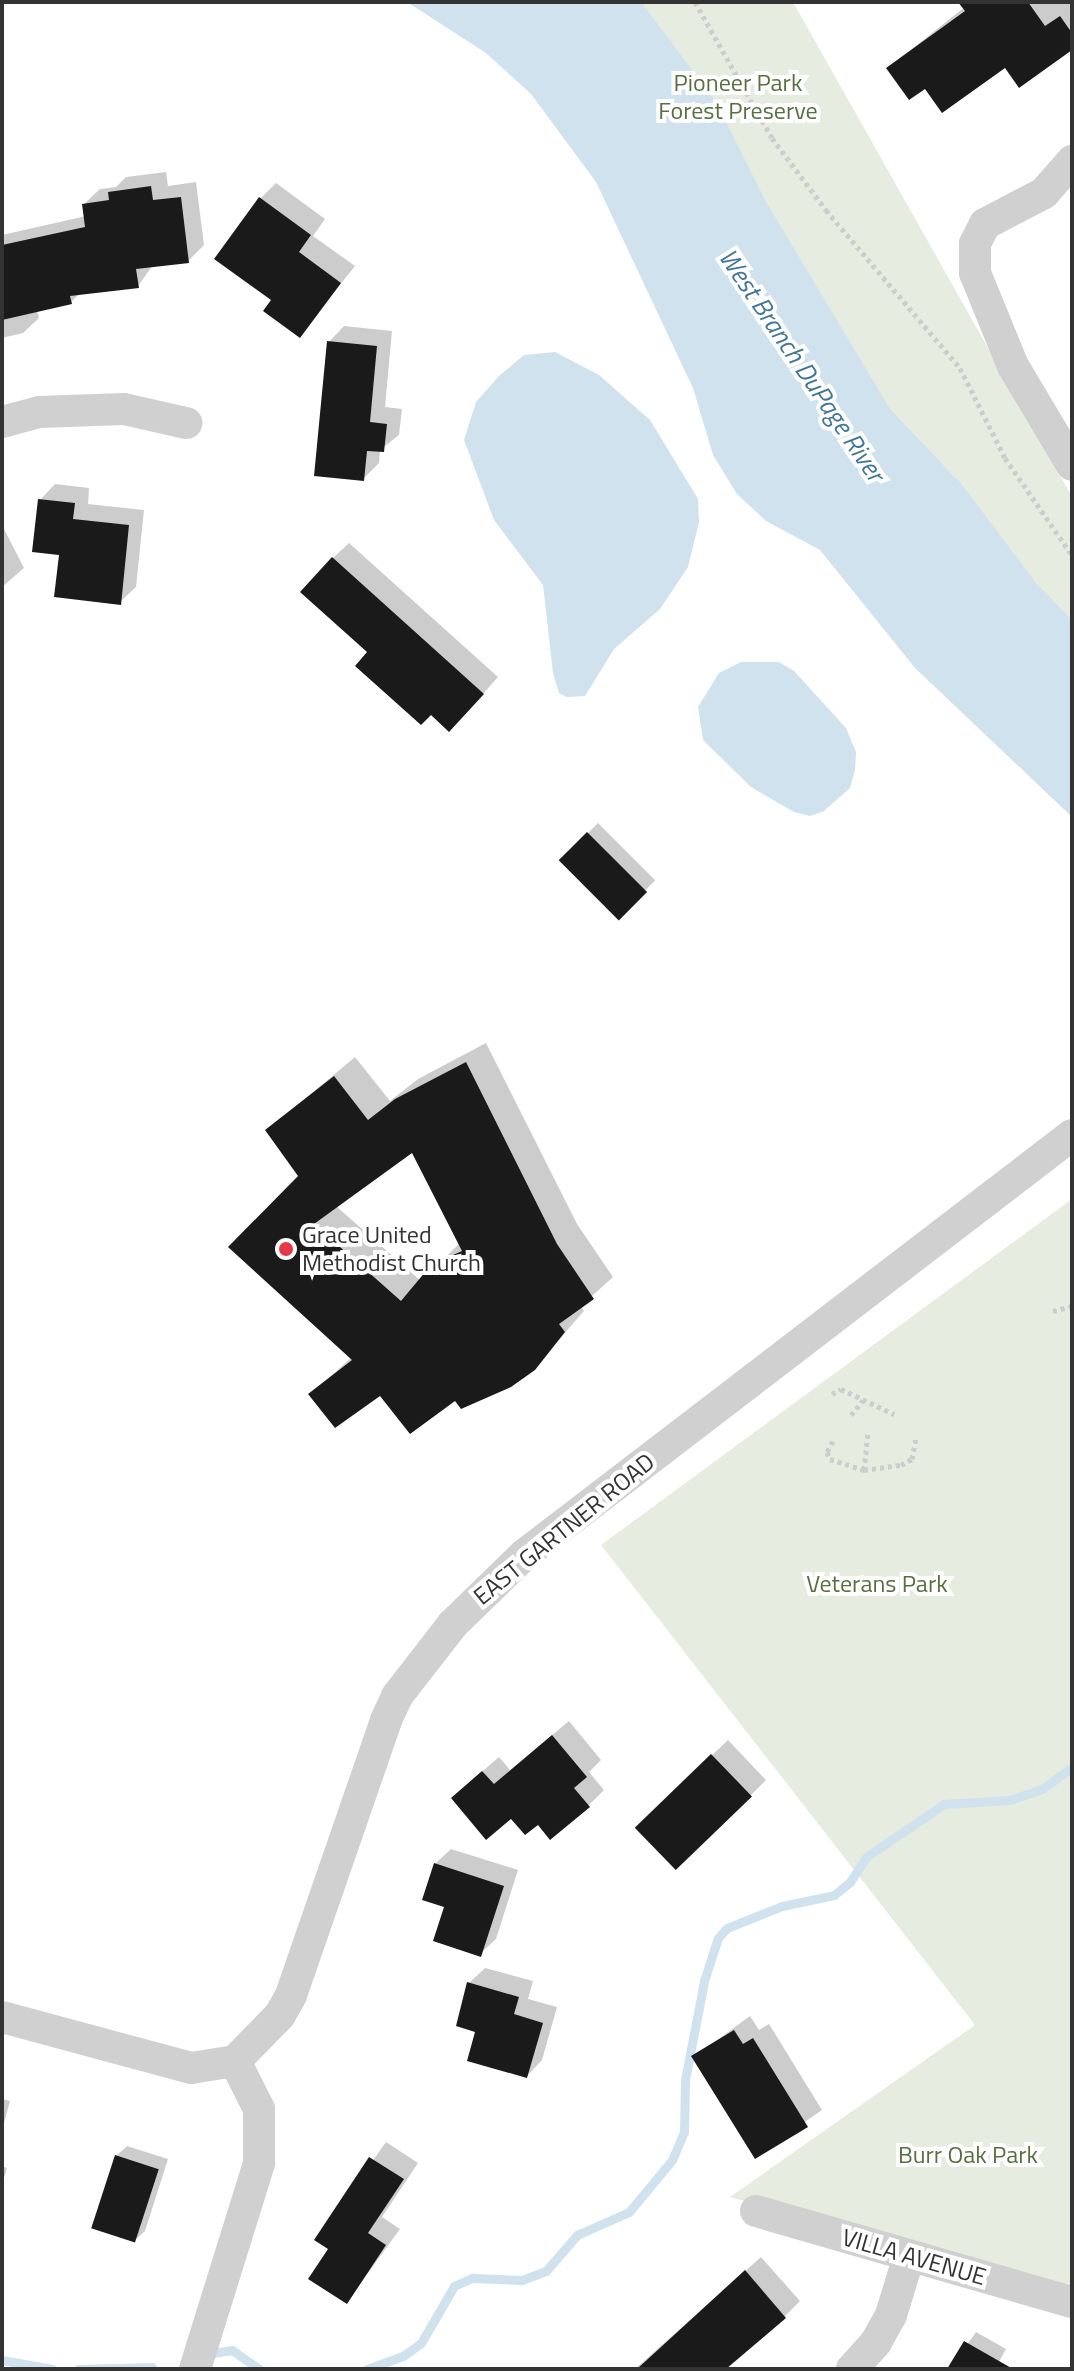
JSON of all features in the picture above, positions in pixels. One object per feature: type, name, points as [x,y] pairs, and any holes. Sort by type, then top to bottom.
[{"type":"street","points":[[1072,161],[1044,193],[985,224],[975,244],[975,273],[1013,366],[1072,465]]},
{"type":"street","points":[[2,422],[39,412],[124,409],[186,423]]},
{"type":"street","name":"EAST GARTNER ROAD","points":[[235,2061],[273,2023],[291,1995],[386,1720],[397,1696],[453,1624],[524,1555],[1072,1135]]},
{"type":"street","points":[[2,2017],[191,2068],[235,2061],[259,2109],[259,2163],[195,2369]]},
{"type":"street","name":"VILLA AVENUE","points":[[756,2211],[1072,2302]]},
{"type":"street","points":[[852,2369],[876,2342],[891,2315],[909,2256]]},
{"type":"path","points":[[695,2],[772,138],[960,368],[1005,458],[1072,555]]},
{"type":"path","points":[[1053,1311],[1072,1306]]},
{"type":"path","points":[[832,1394],[841,1389],[894,1414]]},
{"type":"path","points":[[851,1415],[863,1400]]},
{"type":"path","points":[[864,1470],[868,1432]]},
{"type":"path","points":[[833,1441],[827,1452],[830,1459],[864,1470],[901,1465],[912,1459],[916,1439]]},
{"type":"green space","name":"Pioneer Park Forest Preserve","points":[[525,2],[793,2],[1072,497],[1072,737]]},
{"type":"green space","name":"Veterans Park","points":[[1072,1199],[1072,2289],[730,2197],[975,2025],[601,1545]]},
{"type":"water","name":"West Branch DuPage River","points":[[407,2],[641,2],[716,102],[765,200],[890,409],[963,486],[1036,583],[1072,620],[1072,817],[915,668],[820,550],[766,521],[737,494],[713,455],[693,388],[596,182],[531,94],[486,53]]},
{"type":"water","points":[[555,352],[599,375],[650,420],[698,499],[699,522],[688,567],[660,609],[614,649],[585,696],[567,697],[559,693],[553,673],[543,585],[494,520],[464,440],[476,402],[499,376],[524,355]]},
{"type":"water","points":[[741,662],[779,662],[794,671],[846,728],[856,752],[855,770],[850,788],[824,811],[810,816],[794,812],[751,787],[703,740],[698,707],[719,673]]},
{"type":"building","points":[[958,2],[1028,2],[1045,26],[1060,16],[1072,33],[1072,50],[1019,88],[1005,68],[942,113],[925,89],[909,100],[886,68],[965,11]]},
{"type":"building","points":[[151,186],[153,200],[181,197],[189,263],[136,269],[139,288],[70,296],[72,304],[2,320],[2,245],[85,227],[82,204],[109,200],[108,192]]},
{"type":"building","points":[[259,197],[311,235],[299,252],[341,283],[300,338],[263,311],[271,300],[214,259]]},
{"type":"building","points":[[327,341],[377,346],[370,422],[387,424],[384,452],[367,451],[364,481],[314,476]]},
{"type":"building","points":[[38,499],[75,503],[73,519],[129,525],[121,605],[54,597],[59,555],[32,552]]},
{"type":"building","points":[[332,557],[484,694],[449,732],[431,715],[421,725],[355,666],[367,652],[300,592]]},
{"type":"building","points":[[587,832],[647,892],[619,920],[559,860]]},
{"type":"building","name":"Grace United Methodist Church","points":[[466,1062],[557,1244],[594,1299],[559,1324],[565,1332],[535,1370],[511,1387],[461,1409],[455,1401],[410,1434],[380,1396],[335,1428],[308,1394],[352,1360],[228,1247],[298,1176],[265,1130],[334,1076],[368,1120],[395,1099]],"holes":[[[412,1153],[462,1251],[431,1265],[401,1301],[314,1224]]]},
{"type":"building","points":[[552,1735],[587,1777],[574,1788],[590,1807],[550,1840],[538,1825],[525,1835],[511,1819],[486,1840],[451,1798],[482,1771],[494,1784]]},
{"type":"building","points":[[711,1754],[752,1796],[676,1870],[635,1828]]},
{"type":"building","points":[[434,1863],[504,1886],[481,1957],[433,1941],[444,1907],[422,1900]]},
{"type":"building","points":[[467,1982],[519,1997],[514,2014],[543,2023],[527,2078],[467,2061],[475,2032],[456,2026]]},
{"type":"building","points":[[734,2030],[743,2044],[753,2038],[808,2127],[755,2159],[691,2056]]},
{"type":"building","points":[[115,2155],[159,2169],[135,2242],[91,2228]]},
{"type":"building","points":[[369,2157],[404,2179],[368,2233],[386,2245],[347,2304],[308,2279],[328,2249],[314,2240]]},
{"type":"building","points":[[745,2270],[786,2318],[726,2369],[637,2369]]},
{"type":"building","points":[[964,2341],[1013,2369],[947,2369]]},
{"type":"waterway","points":[[367,2369],[403,2356],[421,2343],[454,2286],[472,2278],[522,2280],[546,2271],[577,2235],[629,2212],[672,2160],[684,2132],[685,2080],[704,1981],[718,1938],[727,1928],[782,1906],[834,1895],[850,1882],[866,1857],[944,1804],[1010,1800],[1042,1789],[1072,1767]]},
{"type":"waterway","points":[[213,2353],[232,2350],[259,2369]]},
{"type":"waterway","points":[[2,2360],[52,2369]]},
{"type":"waterway","points":[[78,2369],[152,2367]]},
{"type":"place","name":"Grace United Methodist Church","points":[[286,1249]]},
{"type":"park label","name":"Burr Oak Park","points":[[968,2155]]}]
